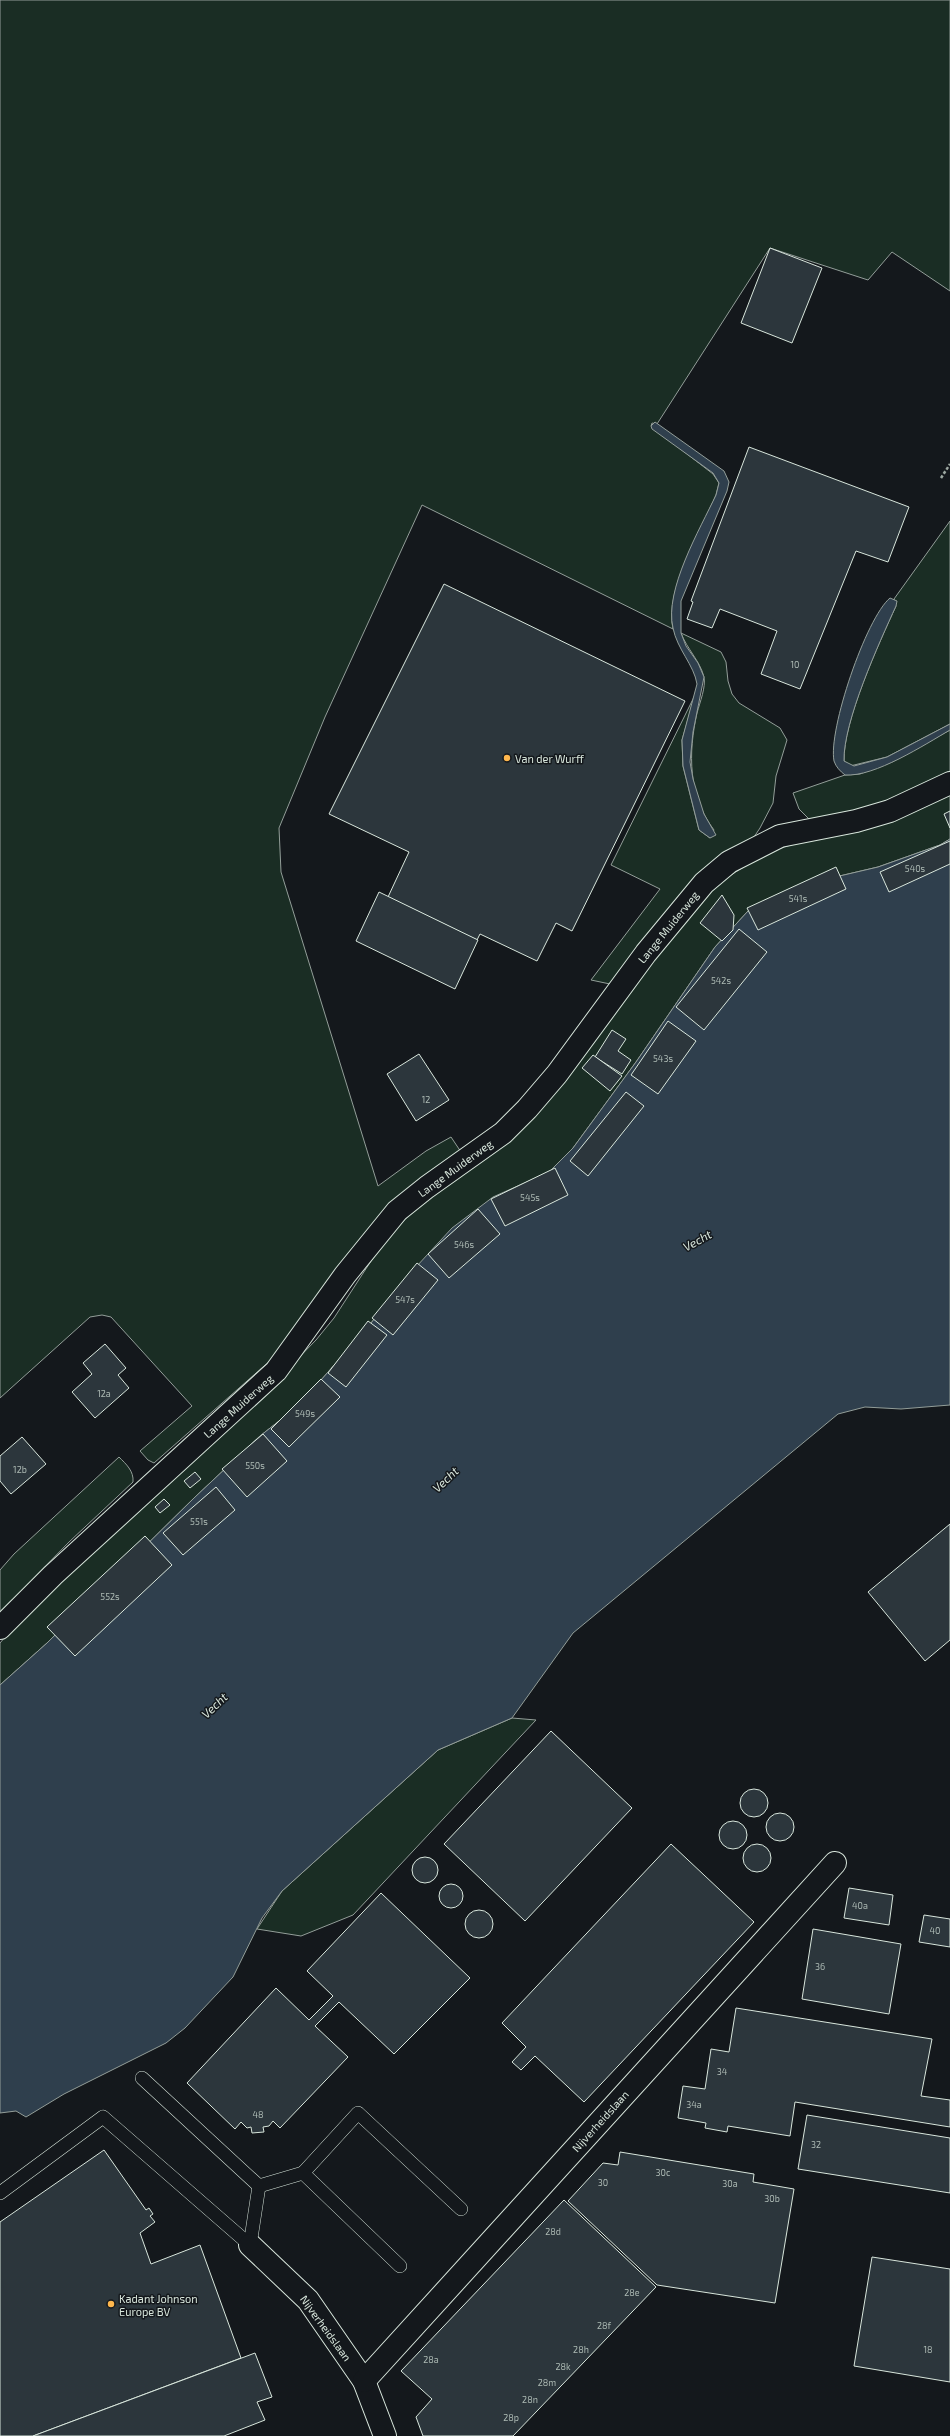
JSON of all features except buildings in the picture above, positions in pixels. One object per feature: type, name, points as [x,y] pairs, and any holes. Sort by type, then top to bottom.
[{"type":"street","name":"Lange Muiderweg","points":[[0,1628],[53,1575],[276,1371],[346,1276],[397,1211],[427,1187],[502,1133],[527,1109],[557,1074],[646,953],[704,883],[729,862],[780,836],[856,821],[890,811],[950,782]]},
{"type":"street","name":"Nijverheidslaan","points":[[364,2381],[835,1863]]},
{"type":"street","name":"Nijverheidslaan","points":[[250,2246],[308,2300],[364,2381],[385,2436]]},
{"type":"lane","points":[[142,2078],[259,2186]]},
{"type":"lane","points":[[259,2186],[303,2173],[358,2112],[461,2209]]},
{"type":"lane","points":[[0,2193],[103,2117],[250,2246]]},
{"type":"lane","points":[[303,2173],[400,2266]]},
{"type":"lane","points":[[250,2246],[259,2186]]},
{"type":"path","points":[[941,478],[950,464]]},
{"type":"green space","points":[[0,0],[950,0],[950,291],[892,252],[868,280],[770,248],[657,424],[652,423],[651,426],[713,474],[719,483],[716,495],[693,543],[679,579],[674,597],[672,614],[673,629],[422,505],[325,717],[279,828],[281,872],[378,1186],[426,1151],[451,1137],[461,1152],[272,1359],[154,1463],[148,1460],[140,1451],[192,1406],[111,1317],[102,1315],[90,1317],[0,1398]]},
{"type":"green space","points":[[950,521],[950,724],[887,757],[850,766],[844,761],[845,744],[849,725],[863,682],[896,606],[894,599]]},
{"type":"green space","points":[[681,633],[721,652],[726,662],[728,681],[732,694],[739,703],[780,728],[787,740],[776,776],[773,803],[754,837],[706,870],[610,984],[591,980],[660,889],[611,865],[695,695],[682,740],[683,766],[699,830],[710,838],[714,830],[705,817],[699,803],[692,774],[692,743],[697,713],[703,690],[704,677],[700,666]]},
{"type":"green space","points":[[950,730],[950,771],[899,796],[848,812],[810,820],[799,809],[793,793],[845,775],[860,774],[892,762]]},
{"type":"green space","points":[[950,793],[950,839],[940,845],[878,867],[831,878],[748,911],[715,947],[636,1062],[573,1148],[549,1172],[416,1267],[367,1328],[298,1406],[260,1436],[194,1498],[47,1643],[0,1685],[0,1643],[39,1597],[275,1382],[316,1340],[334,1318],[384,1241],[622,997],[715,885],[766,853]]},
{"type":"green space","points":[[119,1457],[131,1471],[133,1482],[69,1542],[30,1582],[0,1622],[0,1570],[14,1554]]},
{"type":"green space","points":[[512,1718],[536,1720],[353,1915],[301,1936],[257,1929],[282,1891],[438,1750]]},
{"type":"water","points":[[655,422],[724,471],[729,482],[727,491],[681,601],[681,633],[686,646],[698,663],[704,677],[693,732],[690,762],[693,779],[704,814],[716,835],[710,838],[699,830],[683,766],[682,740],[697,684],[693,670],[675,636],[672,613],[678,578],[693,542],[716,495],[719,483],[713,473],[652,429],[651,426]]},
{"type":"water","points":[[890,598],[897,601],[896,606],[863,683],[849,726],[845,745],[844,761],[854,766],[887,757],[950,724],[950,730],[885,766],[857,774],[845,775],[838,769],[834,761],[834,746],[837,725],[843,701],[860,650],[870,628],[880,609]]},
{"type":"water","name":"Vecht","points":[[950,839],[950,1405],[901,1409],[865,1407],[838,1414],[573,1633],[512,1718],[438,1750],[282,1891],[262,1918],[233,1977],[185,2028],[166,2043],[64,2094],[26,2117],[16,2111],[0,2113],[0,1685],[47,1643],[194,1498],[260,1436],[298,1406],[367,1328],[416,1267],[452,1228],[493,1197],[549,1172],[573,1148],[636,1062],[715,947],[748,911],[779,895],[831,878],[878,867],[940,845]]},
{"type":"place","name":"Van der Wurff","points":[[507,758]]},
{"type":"place","name":"Kadant Johnson Europe BV","points":[[111,2304]]}]
